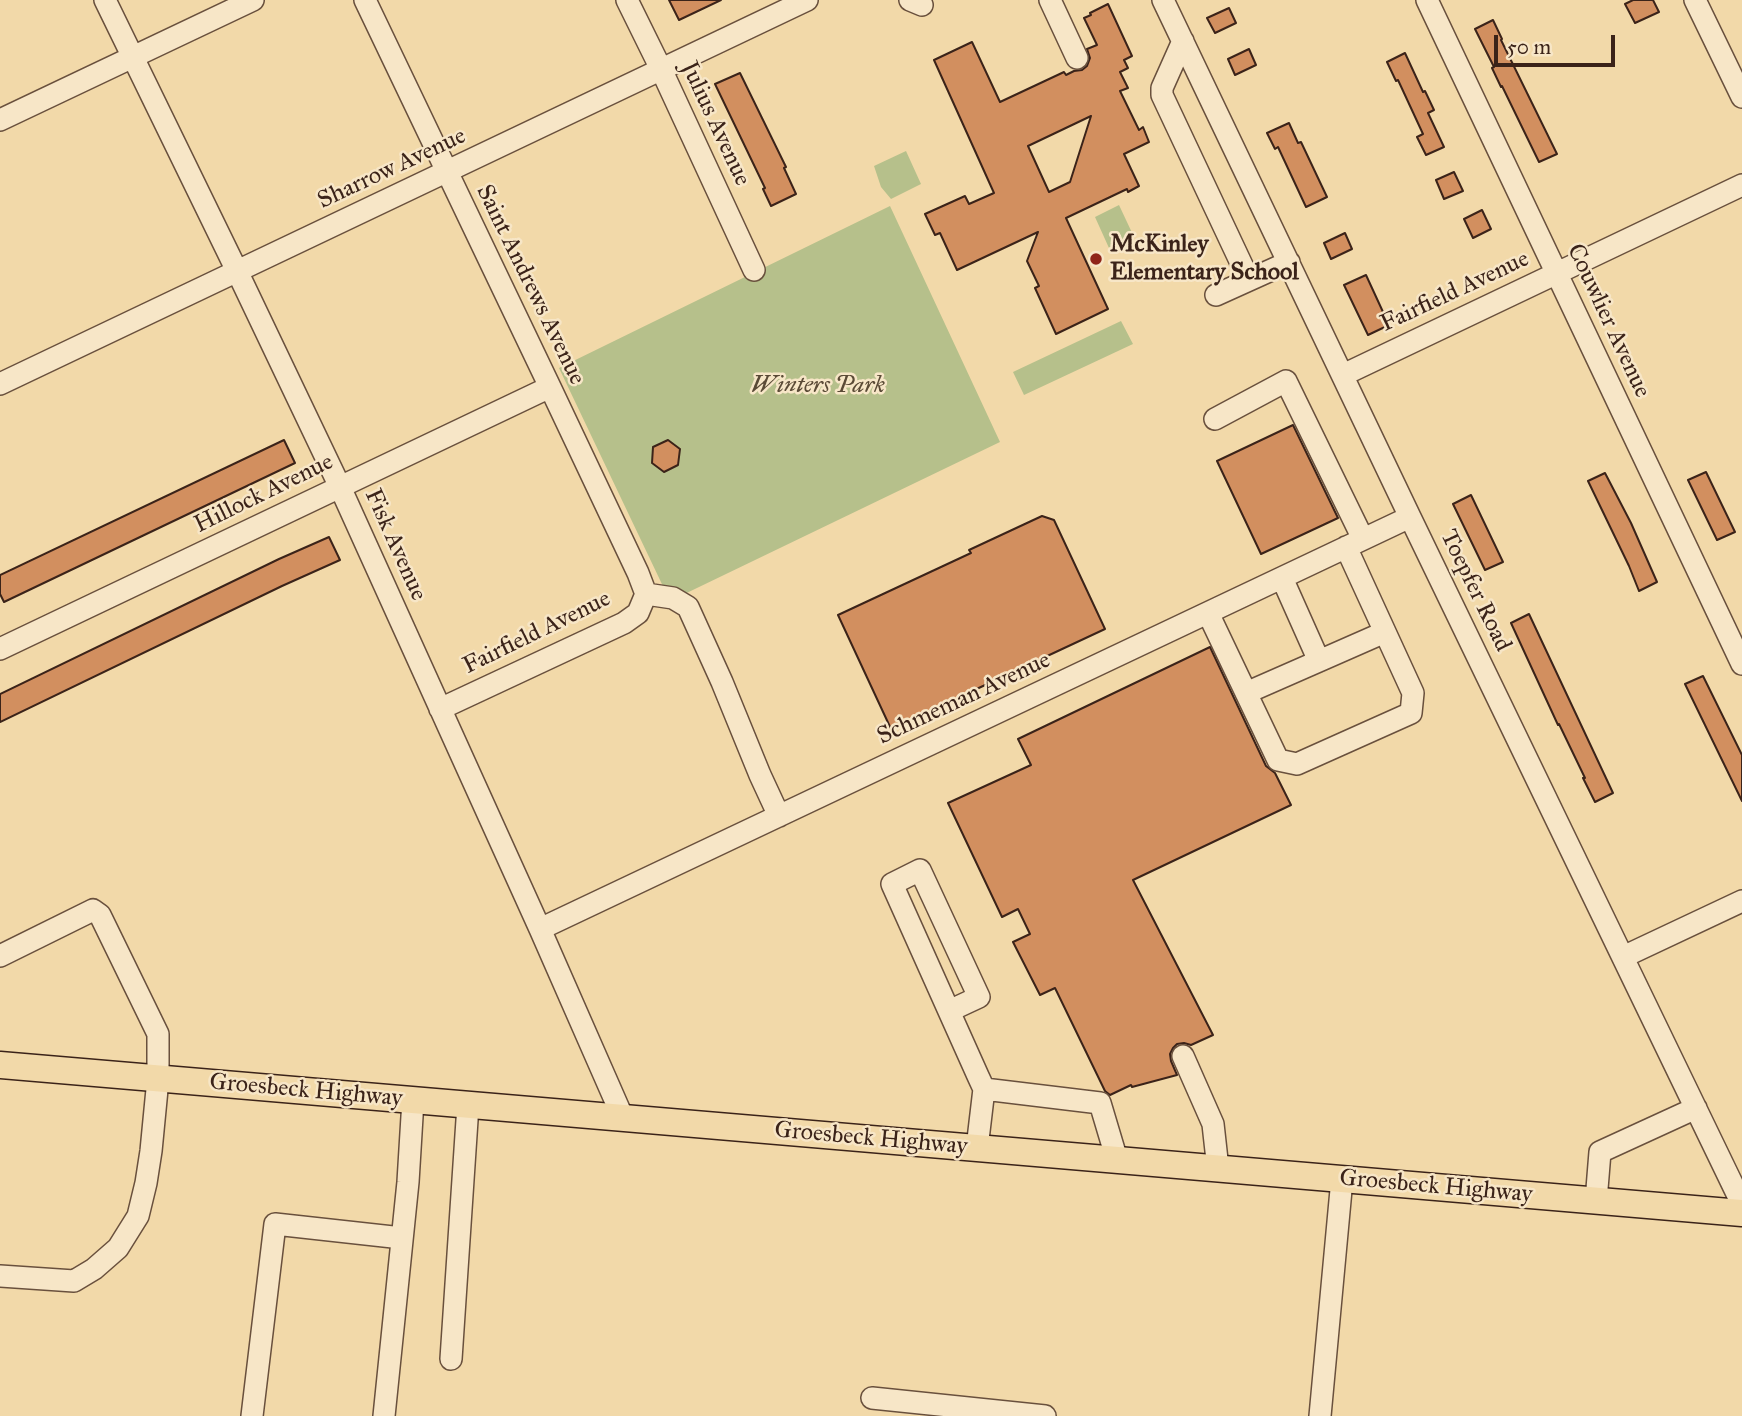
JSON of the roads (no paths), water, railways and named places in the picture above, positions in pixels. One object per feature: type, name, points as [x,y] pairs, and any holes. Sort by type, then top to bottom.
[{"type":"main road","name":"Groesbeck Highway","points":[[0,1065],[1742,1213]]},
{"type":"street","name":"Fisk Avenue","points":[[105,0],[340,487],[623,1118]]},
{"type":"street","points":[[0,120],[253,0]]},
{"type":"street","name":"Saint Andrews Avenue","points":[[365,0],[646,594]]},
{"type":"street","name":"Julius Avenue","points":[[627,0],[754,270]]},
{"type":"street","name":"Sharrow Avenue","points":[[0,384],[807,0]]},
{"type":"street","points":[[1050,0],[1077,58]]},
{"type":"street","name":"Toepfer Road","points":[[1164,0],[1742,1204]]},
{"type":"street","name":"Couwlier Avenue","points":[[1427,0],[1742,664]]},
{"type":"street","points":[[1695,0],[1742,97]]},
{"type":"street","points":[[1183,41],[1162,88],[1162,95],[1249,280]]},
{"type":"street","name":"Fairfield Avenue","points":[[1343,375],[1742,185]]},
{"type":"street","points":[[1216,295],[1289,262]]},
{"type":"street","points":[[1208,612],[1278,760],[1297,764],[1411,713],[1413,693],[1385,632],[1355,543],[1286,382],[1215,419]]},
{"type":"street","name":"Hillock Avenue","points":[[0,649],[550,387]]},
{"type":"street","name":"Schmeman Avenue","points":[[540,929],[1410,517]]},
{"type":"street","points":[[1282,578],[1319,661]]},
{"type":"street","points":[[646,594],[673,598],[688,607],[779,816]]},
{"type":"street","name":"Fairfield Avenue","points":[[440,709],[624,623],[638,613],[646,594]]},
{"type":"street","points":[[1246,693],[1385,632]]},
{"type":"street","points":[[949,1011],[979,997],[920,870],[892,884],[984,1089],[977,1148]]},
{"type":"street","points":[[1623,957],[1742,901]]},
{"type":"street","points":[[0,956],[93,910],[100,915],[158,1034],[158,1079],[152,1151],[138,1216],[118,1248],[94,1269],[74,1280],[0,1276]]},
{"type":"street","points":[[1183,1056],[1213,1124],[1218,1169]]},
{"type":"street","points":[[984,1089],[1100,1103],[1117,1160]]},
{"type":"street","points":[[384,1416],[408,1182],[413,1100]]},
{"type":"street","points":[[452,1359],[468,1105]]},
{"type":"street","points":[[1596,1201],[1600,1152],[1696,1108]]},
{"type":"street","points":[[1320,1416],[1342,1179]]},
{"type":"street","points":[[253,1416],[275,1224],[402,1238]]},
{"type":"street","points":[[872,1398],[1045,1416]]},
{"type":"place","name":"McKinley Elementary School","points":[[1096,259]]},
{"type":"park label","name":"Winters Park","points":[[818,386]]}]
